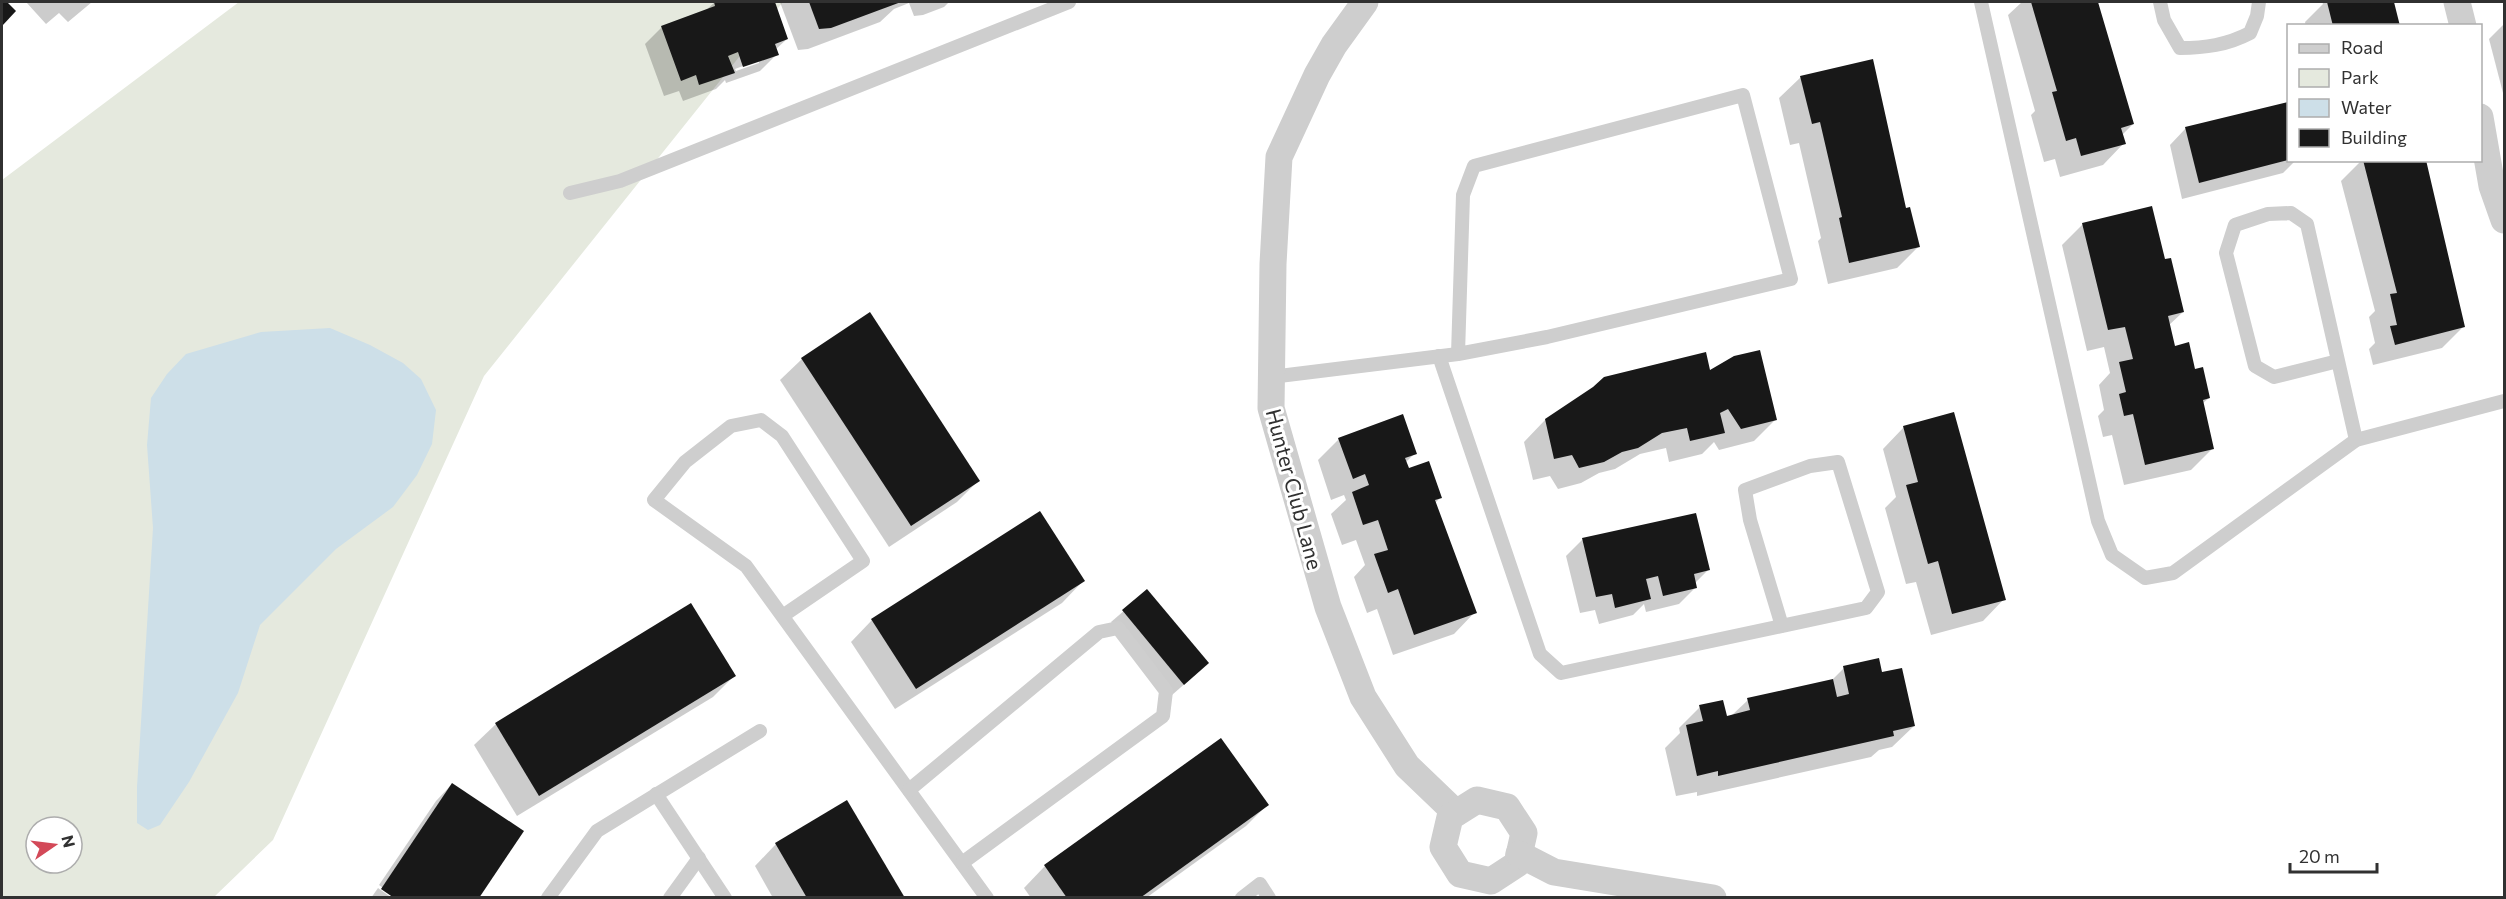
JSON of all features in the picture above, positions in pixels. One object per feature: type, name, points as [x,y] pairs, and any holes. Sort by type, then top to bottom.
[{"type":"street","points":[[2457,2],[2462,24]]},
{"type":"street","name":"Hunter Club Lane","points":[[1356,4],[1317,75],[1279,157],[1273,264],[1271,408],[1328,607],[1363,697],[1407,766],[1456,813]]},
{"type":"street","points":[[2482,123],[2492,186],[2505,220]]},
{"type":"street","points":[[1477,800],[1507,807],[1524,833],[1517,864],[1491,881],[1460,874],[1443,848],[1450,817],[1456,813],[1477,800]]},
{"type":"street","points":[[1519,854],[1554,872],[1608,889],[1713,897]]},
{"type":"lane","points":[[570,193],[620,181],[1070,2]]},
{"type":"lane","points":[[1981,2],[2098,521],[2112,555],[2145,578],[2173,573],[2356,440],[2505,401]]},
{"type":"lane","points":[[2160,2],[2164,20],[2180,48],[2200,48],[2232,42],[2250,33],[2257,16],[2259,2]]},
{"type":"lane","points":[[1271,377],[1458,354],[1547,337],[1791,279],[1743,95],[1474,166],[1463,195],[1458,354]]},
{"type":"lane","points":[[2338,361],[2274,377],[2255,366],[2226,253],[2235,225],[2268,214],[2291,213],[2307,224],[2356,440]]},
{"type":"lane","points":[[1439,356],[1540,654],[1561,673],[1782,626],[1866,608],[1878,592],[1838,462],[1810,466],[1745,490],[1749,520],[1782,626]]},
{"type":"lane","points":[[784,615],[863,561],[782,436],[761,420],[731,426],[686,462],[654,500],[746,566],[784,615],[987,897]]},
{"type":"lane","points":[[909,790],[1099,632],[1118,628],[1166,691],[1163,716],[962,863]]},
{"type":"lane","points":[[548,897],[597,831],[760,731]]},
{"type":"lane","points":[[656,794],[725,897]]},
{"type":"lane","points":[[670,897],[699,858]]},
{"type":"lane","points":[[1242,897],[1260,884],[1269,897]]},
{"type":"green space","points":[[239,2],[783,2],[484,376],[273,840],[214,897],[2,898],[2,180]]},
{"type":"water","points":[[330,328],[370,345],[403,363],[421,379],[436,410],[432,444],[417,475],[393,507],[336,549],[260,625],[238,693],[189,782],[160,825],[148,830],[137,823],[137,787],[153,528],[147,445],[151,398],[167,374],[186,354],[261,332]]},
{"type":"building","points":[[2,2],[7,2],[16,11],[2,26]]},
{"type":"building","points":[[714,2],[775,2],[788,39],[775,44],[779,55],[743,67],[738,52],[728,56],[735,73],[699,85],[696,75],[681,81],[661,26],[715,6]]},
{"type":"building","points":[[809,2],[901,2],[831,28],[819,29]]},
{"type":"building","points":[[2031,2],[2098,2],[2134,124],[2121,128],[2126,144],[2081,156],[2076,138],[2066,141],[2052,92],[2057,91]]},
{"type":"building","points":[[2327,2],[2394,2],[2400,24],[2332,24]]},
{"type":"building","points":[[1873,59],[1906,208],[1910,207],[1920,247],[1849,263],[1839,218],[1842,217],[1820,122],[1812,124],[1800,76]]},
{"type":"building","points":[[2287,102],[2287,160],[2199,183],[2185,127]]},
{"type":"building","points":[[2364,162],[2426,162],[2465,327],[2395,345],[2390,326],[2397,325],[2390,294],[2397,293]]},
{"type":"building","points":[[2152,206],[2165,259],[2171,258],[2184,312],[2168,316],[2175,346],[2189,342],[2195,369],[2203,367],[2210,398],[2203,400],[2214,449],[2145,465],[2133,414],[2124,416],[2119,394],[2126,392],[2119,362],[2133,359],[2125,327],[2108,330],[2082,223]]},
{"type":"building","points":[[870,312],[980,481],[911,526],[801,358]]},
{"type":"building","points":[[1760,350],[1777,420],[1741,429],[1728,409],[1720,413],[1725,433],[1690,441],[1687,428],[1662,433],[1638,448],[1622,452],[1604,462],[1579,468],[1572,455],[1554,459],[1545,419],[1604,377],[1706,352],[1710,370],[1734,356]]},
{"type":"building","points":[[1954,412],[2006,600],[1952,614],[1938,561],[1928,564],[1906,485],[1918,482],[1903,426]]},
{"type":"building","points":[[1403,414],[1417,454],[1405,458],[1409,468],[1429,461],[1442,498],[1435,500],[1477,613],[1414,635],[1398,589],[1388,593],[1374,554],[1388,550],[1378,520],[1363,525],[1352,492],[1369,485],[1365,474],[1353,479],[1338,438]]},
{"type":"building","points":[[1040,511],[1085,581],[916,689],[871,619]]},
{"type":"building","points":[[1696,513],[1710,570],[1694,574],[1697,588],[1663,596],[1658,576],[1646,579],[1651,599],[1615,608],[1612,594],[1596,597],[1582,538]]},
{"type":"building","points":[[1147,589],[1209,663],[1184,685],[1122,610]]},
{"type":"building","points":[[691,603],[736,676],[539,796],[495,723]]},
{"type":"building","points":[[1879,658],[1882,672],[1902,668],[1915,726],[1893,731],[1894,736],[1718,776],[1718,771],[1697,776],[1686,725],[1703,721],[1699,705],[1723,700],[1727,716],[1750,710],[1747,698],[1833,679],[1837,697],[1849,694],[1843,666]]},
{"type":"building","points":[[1221,738],[1269,805],[1140,898],[1067,898],[1044,865]]},
{"type":"building","points":[[452,783],[524,831],[479,898],[394,898],[381,889]]},
{"type":"building","points":[[847,800],[905,898],[807,898],[775,843]]}]
